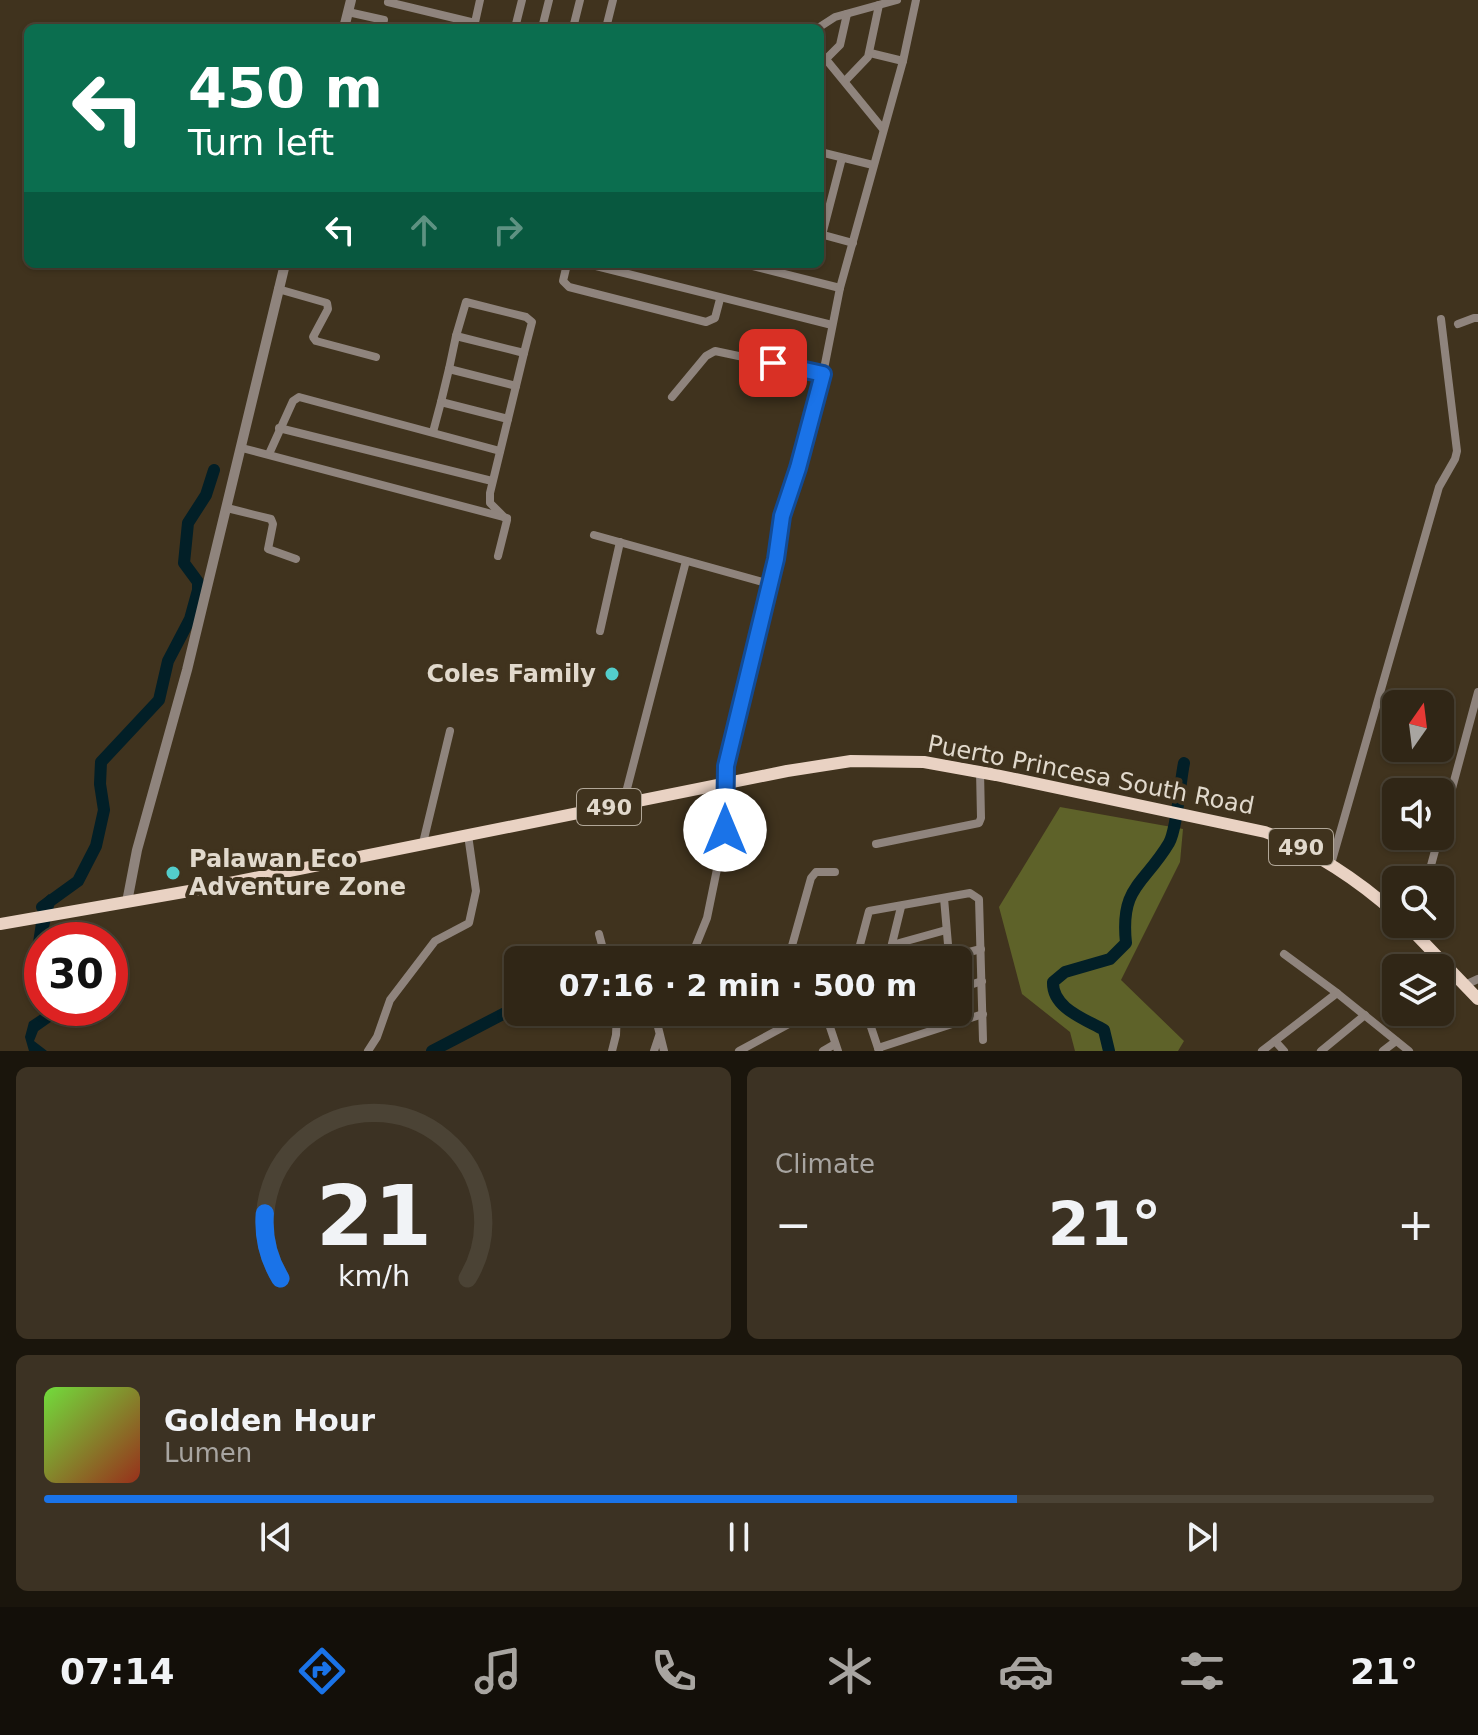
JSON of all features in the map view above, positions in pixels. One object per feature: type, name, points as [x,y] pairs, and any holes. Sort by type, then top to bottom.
[{"type":"main road","name":"Puerto Princesa South Road","points":[[0,924],[127,902],[827,763],[877,759],[924,762],[980,771],[1265,832],[1331,864],[1382,902]]},
{"type":"main road","points":[[1422,938],[1478,999]]},
{"type":"street","points":[[475,24],[480,0]]},
{"type":"street","points":[[516,24],[522,0]]},
{"type":"street","points":[[543,24],[549,0]]},
{"type":"street","points":[[574,24],[580,0]]},
{"type":"street","points":[[607,24],[613,0]]},
{"type":"street","points":[[824,24],[897,0]]},
{"type":"street","points":[[696,946],[707,918],[725,830],[724,784],[770,584],[782,516],[823,374],[840,288],[903,61],[916,0]]},
{"type":"street","points":[[350,6],[383,24],[388,1],[471,24]]},
{"type":"street","points":[[845,81],[864,64],[870,53],[879,5]]},
{"type":"street","points":[[824,54],[840,45],[847,14]]},
{"type":"street","points":[[870,53],[903,61]]},
{"type":"street","points":[[824,56],[883,129]]},
{"type":"street","points":[[824,153],[873,165]]},
{"type":"street","points":[[824,223],[842,158]]},
{"type":"street","points":[[824,235],[853,243]]},
{"type":"street","points":[[127,902],[137,850],[187,670],[284,268]]},
{"type":"street","points":[[566,268],[563,281],[569,287],[706,322],[715,318],[720,299]]},
{"type":"street","points":[[603,268],[832,325]]},
{"type":"street","points":[[761,268],[840,288]]},
{"type":"street","points":[[278,289],[327,303],[328,309],[313,337],[316,341],[376,357]]},
{"type":"street","points":[[433,432],[465,303],[531,320],[492,481],[490,503],[507,518]]},
{"type":"street","points":[[1458,324],[1478,318]]},
{"type":"street","points":[[1331,864],[1439,487],[1456,455],[1441,319]]},
{"type":"street","points":[[456,336],[524,353]]},
{"type":"street","points":[[672,397],[706,356],[715,351],[823,374]]},
{"type":"street","points":[[449,369],[516,386]]},
{"type":"street","points":[[269,454],[293,401],[299,397],[500,451]]},
{"type":"street","points":[[441,402],[508,419]]},
{"type":"street","points":[[279,428],[492,481]]},
{"type":"street","points":[[242,448],[507,518]]},
{"type":"street","points":[[227,508],[271,519],[273,524],[268,549],[296,559]]},
{"type":"street","points":[[498,556],[507,518]]},
{"type":"street","points":[[594,535],[770,584]]},
{"type":"street","points":[[600,631],[620,542]]},
{"type":"street","points":[[623,804],[686,561]]},
{"type":"street","points":[[1454,789],[1474,725],[1478,692]]},
{"type":"street","points":[[423,843],[450,731]]},
{"type":"street","points":[[876,844],[979,823],[980,771]]},
{"type":"street","points":[[368,1051],[377,1037],[390,1000],[435,941],[469,923],[476,891],[468,835]]},
{"type":"street","points":[[792,946],[813,875],[820,871],[835,872]]},
{"type":"street","points":[[859,946],[867,913],[871,909],[901,907],[970,893],[977,896],[983,1040]]},
{"type":"street","points":[[944,898],[948,946]]},
{"type":"street","points":[[901,907],[892,945],[946,930]]},
{"type":"street","points":[[599,934],[602,946]]},
{"type":"street","points":[[972,951],[981,949]]},
{"type":"street","points":[[1284,954],[1409,1051]]},
{"type":"street","points":[[1465,985],[1478,979]]},
{"type":"street","points":[[972,984],[982,981]]},
{"type":"street","points":[[1262,1051],[1337,993]]},
{"type":"street","points":[[871,1026],[879,1050],[983,1014]]},
{"type":"street","points":[[1321,1051],[1365,1015]]},
{"type":"street","points":[[612,1051],[616,1026]]},
{"type":"street","points":[[654,1051],[659,1026]]},
{"type":"street","points":[[739,1051],[785,1026]]},
{"type":"street","points":[[823,1051],[836,1048],[829,1026]]},
{"type":"street","points":[[659,1035],[664,1051]]},
{"type":"street","points":[[1275,1041],[1284,1051]]},
{"type":"street","points":[[1383,1051],[1396,1041]]},
{"type":"green space","points":[[1060,807],[1183,829],[1180,862],[1121,980],[1184,1041],[1178,1051],[1075,1051],[1070,1032],[1022,994],[999,907]]},
{"type":"water","points":[[49,894],[55,902],[50,922],[36,922],[39,903]]},
{"type":"water","points":[[28,1026],[45,1026],[38,1031],[34,1041],[47,1051],[29,1051],[25,1037]]},
{"type":"waterway","points":[[42,907],[78,881],[96,846],[104,810],[101,762],[159,700],[168,661],[190,619],[198,590],[198,582],[184,563],[188,523],[206,495],[214,470]]},
{"type":"waterway","points":[[1109,1051],[1104,1030],[1064,1006],[1054,991],[1053,982],[1065,972],[1110,959],[1126,943],[1125,924],[1130,897],[1172,836],[1184,763]]},
{"type":"waterway","points":[[432,1051],[504,1014]]},
{"type":"place","name":"Coles Family","points":[[612,674]]},
{"type":"place","name":"Palawan Eco Adventure Zone","points":[[173,873]]},
{"type":"route","points":[[725,830],[726,766],[776,559],[782,516],[823,374],[773,363]]}]
